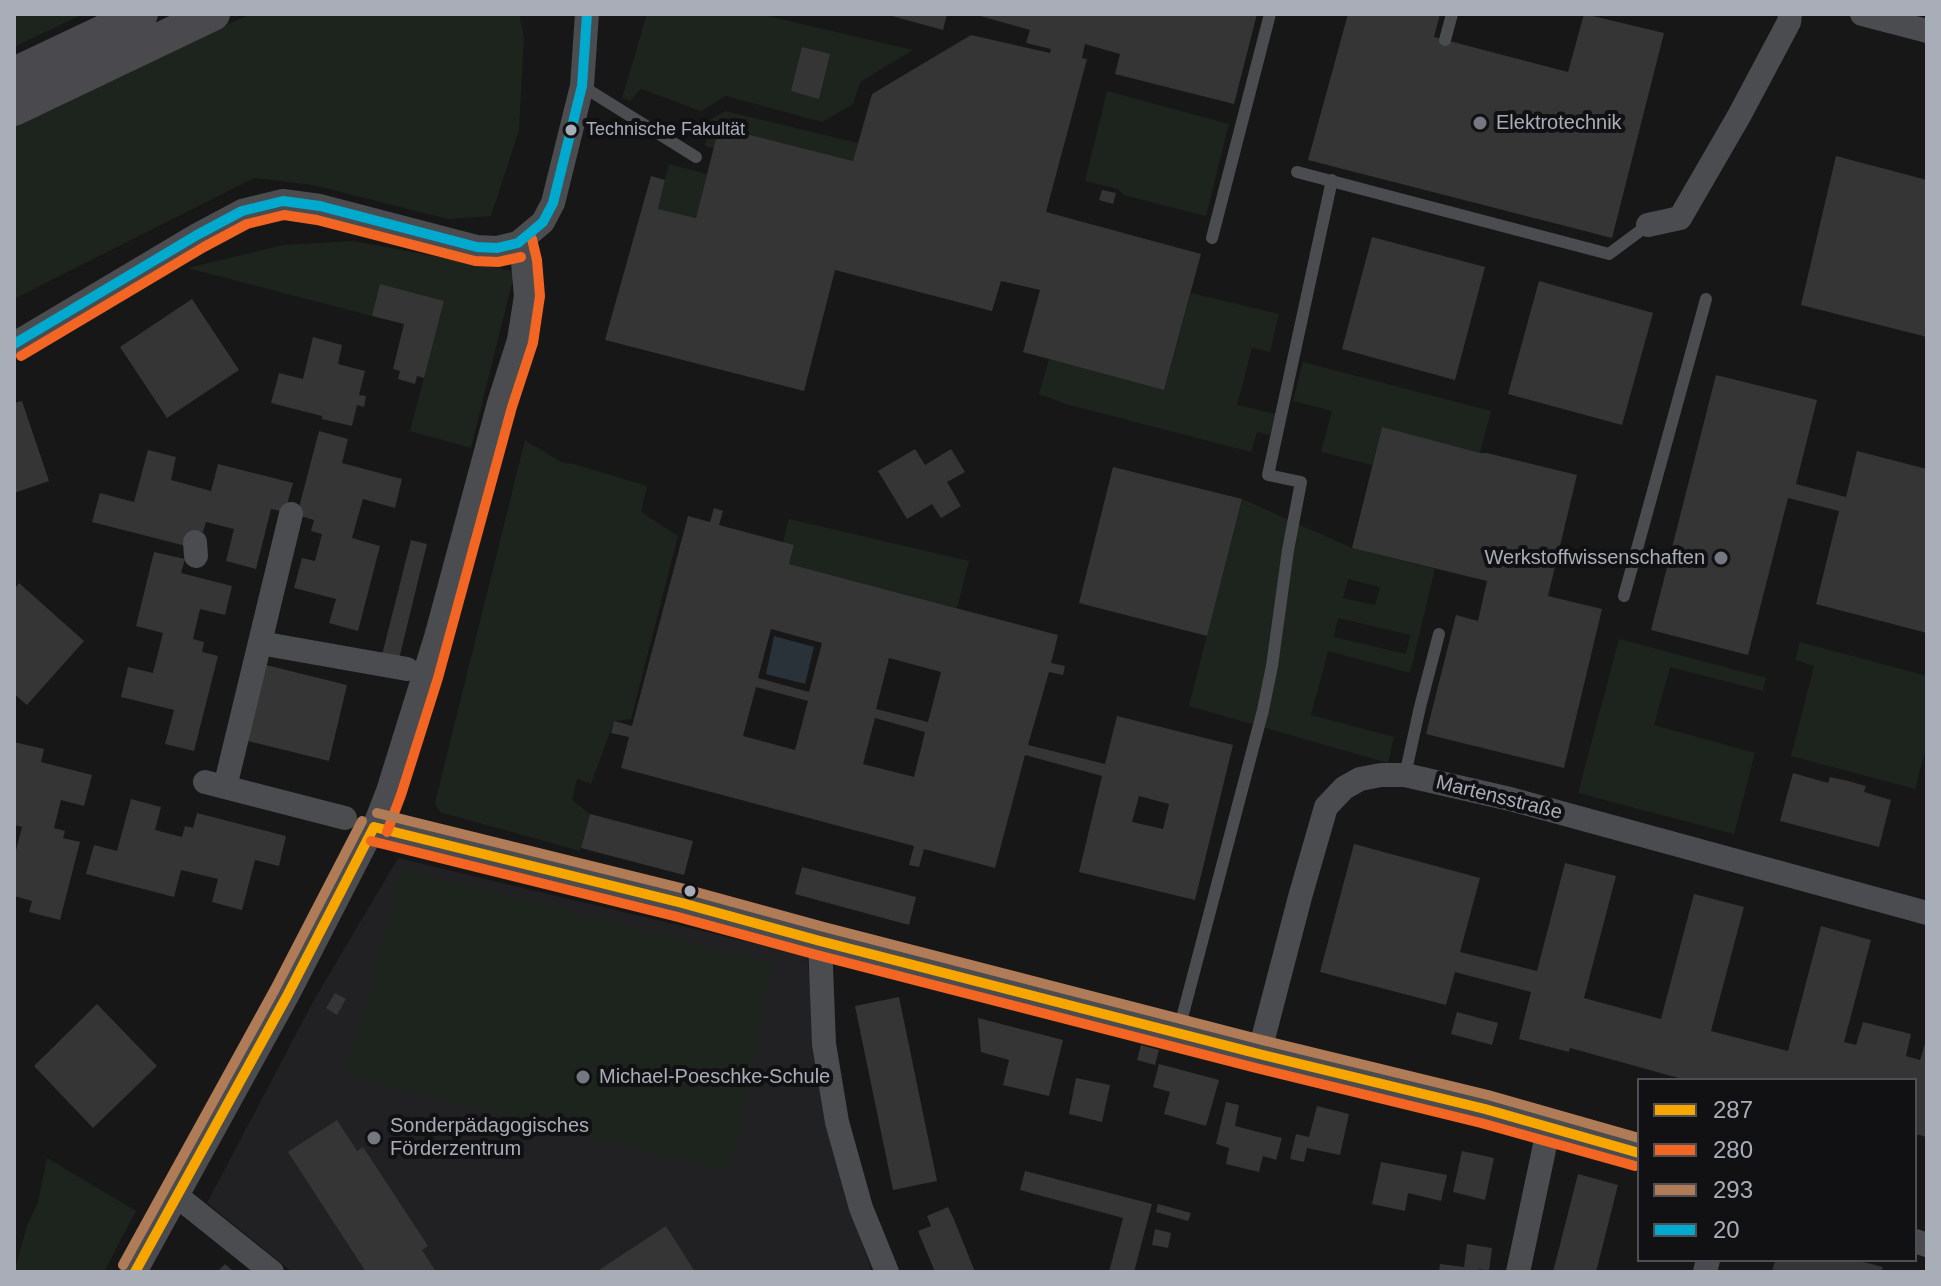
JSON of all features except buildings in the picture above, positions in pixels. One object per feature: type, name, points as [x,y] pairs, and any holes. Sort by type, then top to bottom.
[{"type":"main road","points":[[14,74],[141,14]]},
{"type":"main road","points":[[14,109],[213,14]]},
{"type":"street","points":[[14,344],[242,211],[283,201],[320,206],[477,247],[497,248],[518,243],[543,222],[553,203],[582,86],[587,14]]},
{"type":"street","points":[[1648,225],[1680,218],[1739,116],[1789,22],[1790,14]]},
{"type":"street","points":[[1862,14],[1927,31]]},
{"type":"street","points":[[135,1272],[287,996],[374,827],[388,791],[425,674],[519,340],[526,296],[518,243]]},
{"type":"street","points":[[292,518],[261,604],[251,654],[215,785],[335,818]]},
{"type":"street","points":[[251,654],[407,669]]},
{"type":"street","name":"Martensstraße","points":[[1259,1054],[1326,807],[1344,788],[1360,779],[1405,775],[1510,799],[1927,913]]},
{"type":"street","points":[[374,827],[1434,1096],[1637,1152]]},
{"type":"street","points":[[820,941],[824,1044],[837,1122],[861,1208],[887,1272]]},
{"type":"street","points":[[1518,1272],[1549,1126]]},
{"type":"street","points":[[177,1196],[272,1272]]},
{"type":"lane","points":[[1212,238],[1270,14]]},
{"type":"lane","points":[[1445,40],[1452,14]]},
{"type":"lane","points":[[582,86],[696,157]]},
{"type":"lane","points":[[1297,172],[1609,254],[1648,225]]},
{"type":"lane","points":[[1178,1033],[1272,666],[1301,482],[1268,475],[1332,180]]},
{"type":"lane","points":[[1624,596],[1706,299]]},
{"type":"lane","points":[[1405,775],[1439,634]]},
{"type":"shaded area","points":[[14,14],[83,14],[14,47]]},
{"type":"shaded area","points":[[251,14],[519,14],[524,38],[519,130],[491,216],[448,219],[313,185],[254,178],[14,299],[14,119]]},
{"type":"shaded area","points":[[647,14],[759,14],[913,50],[860,82],[853,104],[822,122],[726,96],[701,111],[641,89],[630,101],[622,98]]},
{"type":"shaded area","points":[[1107,91],[1229,124],[1206,216],[1124,195],[1118,189],[1085,181]]},
{"type":"shaded area","points":[[725,111],[858,143],[853,161],[720,127],[714,148],[705,146],[710,120]]},
{"type":"shaded area","points":[[669,164],[707,174],[696,218],[658,209]]},
{"type":"shaded area","points":[[353,241],[515,271],[471,448],[410,431],[444,301],[372,316],[188,268],[283,245]]},
{"type":"shaded area","points":[[1191,293],[1279,314],[1270,352],[1252,348],[1237,405],[1276,414],[1270,435],[1257,432],[1251,452],[1066,404],[1039,394],[1049,359],[1164,390]]},
{"type":"shaded area","points":[[1303,362],[1491,411],[1480,453],[1382,428],[1372,465],[1321,452],[1332,411],[1293,401]]},
{"type":"shaded area","points":[[525,440],[561,462],[647,486],[641,512],[678,536],[631,719],[614,721],[591,784],[577,779],[572,800],[590,814],[580,851],[440,812],[435,803]]},
{"type":"shaded area","points":[[1242,499],[1352,548],[1435,569],[1410,673],[1328,651],[1311,715],[1394,737],[1388,763],[1189,706]],"holes":[[[1348,579],[1380,587],[1375,605],[1343,598]],[[1338,618],[1410,635],[1406,654],[1334,637]]]},
{"type":"shaded area","points":[[789,519],[969,561],[957,608],[789,564],[794,545],[783,542]]},
{"type":"shaded area","points":[[774,636],[814,647],[805,684],[766,674]]},
{"type":"shaded area","points":[[1619,639],[1766,678],[1763,691],[1670,667],[1654,725],[1755,753],[1734,834],[1578,793]]},
{"type":"shaded area","points":[[1800,642],[1927,676],[1927,744],[1915,789],[1791,756],[1814,666],[1795,660]]},
{"type":"shaded area","name":"Michael-Poeschke-Schule","points":[[398,858],[807,956],[818,1050],[849,1205],[872,1272],[292,1272],[207,1203],[314,1000]]},
{"type":"shaded area","points":[[402,869],[773,964],[730,1171],[346,1076]]},
{"type":"shaded area","points":[[47,1158],[136,1211],[104,1272],[14,1272],[27,1226],[38,1202]]},
{"type":"transit line","name":"20","points":[[14,344],[242,211],[283,201],[320,206],[477,247],[497,248],[518,243],[543,222],[553,203],[582,86],[587,14]]},
{"type":"transit line","name":"280","points":[[21,356],[204,247],[247,224],[284,215],[317,220],[475,261],[498,262],[521,257]]},
{"type":"transit line","name":"280","points":[[387,832],[438,678],[512,407],[533,343],[540,296],[532,239]]},
{"type":"transit line","name":"293","points":[[377,813],[1488,1095],[1637,1137]]},
{"type":"transit line","name":"293","points":[[123,1265],[275,989],[362,821]]},
{"type":"transit line","name":"287","points":[[374,827],[1485,1109],[1637,1152]]},
{"type":"transit line","name":"287","points":[[135,1272],[287,996],[374,827]]},
{"type":"transit line","name":"280","points":[[371,841],[1481,1123],[1635,1166]]},
{"type":"place","name":"Elektrotechnik","points":[[1480,123]]},
{"type":"place","name":"Technische Fakultät","points":[[571,130]]},
{"type":"place","name":"Werkstoffwissenschaften","points":[[1721,558]]},
{"type":"place","name":"Michael-Poeschke-Schule","points":[[583,1077]]},
{"type":"place","name":"Sonderpädagogisches Förderzentrum","points":[[374,1138]]}]
